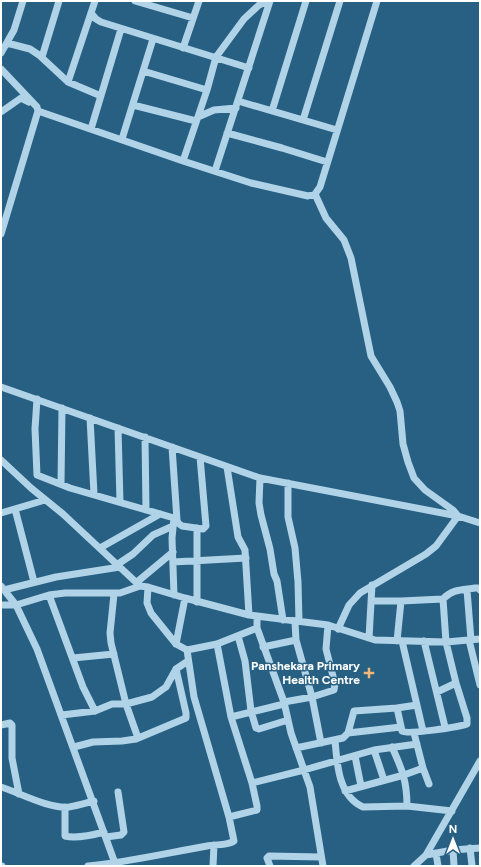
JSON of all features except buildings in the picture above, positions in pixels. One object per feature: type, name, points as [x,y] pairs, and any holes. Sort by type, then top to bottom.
[{"type":"street","points":[[1,53],[14,30],[23,1]]},
{"type":"street","points":[[42,57],[59,1]]},
{"type":"street","points":[[68,82],[95,1]]},
{"type":"street","points":[[135,1],[162,5],[193,18]]},
{"type":"street","points":[[183,48],[199,1]]},
{"type":"street","points":[[183,161],[207,90],[216,57],[244,19],[259,5],[269,1]]},
{"type":"street","points":[[215,170],[249,68],[269,1]]},
{"type":"street","points":[[272,111],[306,1]]},
{"type":"street","points":[[303,120],[340,1]]},
{"type":"street","points":[[1,112],[21,98],[36,108],[183,161],[215,170],[251,183],[293,194],[308,196],[315,194],[320,187],[375,2]]},
{"type":"street","points":[[91,13],[100,22],[249,68]]},
{"type":"street","points":[[91,129],[121,29]]},
{"type":"street","points":[[122,140],[153,39]]},
{"type":"street","points":[[7,43],[30,49],[42,57],[68,82],[101,96]]},
{"type":"street","points":[[1,69],[36,108]]},
{"type":"street","points":[[143,71],[207,90]]},
{"type":"street","points":[[132,105],[197,119],[214,110],[237,105],[272,111],[337,130]]},
{"type":"street","points":[[1,234],[36,108]]},
{"type":"street","points":[[227,133],[327,162]]},
{"type":"street","points":[[315,194],[326,218],[344,240],[351,258],[370,356],[397,402],[400,411],[403,444],[414,478],[425,490],[453,510],[458,516]]},
{"type":"street","points":[[3,389],[37,399],[260,478],[458,516],[480,523]]},
{"type":"street","points":[[37,399],[35,429],[37,475],[70,488],[160,514],[180,525],[203,529],[206,526],[200,457]]},
{"type":"street","points":[[61,484],[62,408]]},
{"type":"street","points":[[90,418],[94,494]]},
{"type":"street","points":[[118,428],[120,502]]},
{"type":"street","points":[[145,437],[146,510]]},
{"type":"street","points":[[172,447],[175,521],[173,552],[174,595]]},
{"type":"street","points":[[1,460],[142,585],[197,602],[257,617],[328,625],[375,640],[446,642],[480,638]]},
{"type":"street","points":[[227,467],[238,537],[239,541],[244,546],[246,558],[250,615]]},
{"type":"street","points":[[260,478],[259,503],[261,516],[270,548],[284,620]]},
{"type":"street","points":[[288,483],[288,517],[294,548],[298,582],[296,640],[312,697],[321,743]]},
{"type":"street","points":[[1,513],[45,500]]},
{"type":"street","points":[[14,509],[34,582]]},
{"type":"street","points":[[100,548],[160,514]]},
{"type":"street","points":[[338,629],[348,605],[360,592],[426,554],[436,546],[458,516]]},
{"type":"street","points":[[116,865],[94,801],[37,650],[16,605],[2,588],[119,565],[134,554],[153,535],[175,521]]},
{"type":"street","points":[[197,528],[197,602]]},
{"type":"street","points":[[1,605],[16,605],[49,595],[65,592],[114,594],[142,585],[173,552]]},
{"type":"street","points":[[173,562],[246,558]]},
{"type":"street","points":[[142,585],[151,613],[176,644],[186,650],[217,644],[257,628]]},
{"type":"street","points":[[369,638],[372,585]]},
{"type":"street","points":[[371,601],[443,599],[448,594],[455,591],[475,588],[480,590]]},
{"type":"street","points":[[466,590],[470,640],[480,686]]},
{"type":"street","points":[[114,594],[110,633],[126,704],[138,738]]},
{"type":"street","points":[[49,595],[85,691],[95,711]]},
{"type":"street","points":[[176,644],[185,598]]},
{"type":"street","points":[[397,708],[403,732],[414,733],[465,725],[467,722],[446,642],[443,599]]},
{"type":"street","points":[[401,601],[399,641],[424,731]]},
{"type":"street","points":[[257,617],[257,628],[284,703],[296,748],[312,796],[323,866]]},
{"type":"street","points":[[231,717],[332,691],[335,688],[326,649],[328,625]]},
{"type":"street","points":[[238,636],[246,669],[251,711],[257,729],[288,720]]},
{"type":"street","points":[[263,647],[296,640]]},
{"type":"street","points":[[424,641],[445,727]]},
{"type":"street","points":[[217,644],[231,717],[252,783],[258,808],[229,817]]},
{"type":"street","points":[[88,866],[116,865],[214,845],[231,843],[234,841],[229,817],[194,697],[186,650]]},
{"type":"street","points":[[73,658],[114,654]]},
{"type":"street","points":[[62,715],[95,711],[112,704],[126,704],[146,699],[166,688],[176,669],[188,661]]},
{"type":"street","points":[[74,748],[93,742],[122,741],[138,738],[186,718],[176,669]]},
{"type":"street","points":[[437,692],[456,683]]},
{"type":"street","points":[[296,748],[343,738],[348,733],[354,711],[417,705]]},
{"type":"street","points":[[1,725],[12,725],[12,758],[19,794]]},
{"type":"street","points":[[348,733],[401,727]]},
{"type":"street","points":[[414,733],[423,768],[430,784]]},
{"type":"street","points":[[335,740],[337,760],[345,791],[357,804],[363,807],[407,806],[452,811]]},
{"type":"street","points":[[252,783],[374,750],[417,744]]},
{"type":"street","points":[[392,747],[404,775],[407,806]]},
{"type":"street","points":[[374,750],[384,780]]},
{"type":"street","points":[[355,756],[361,786]]},
{"type":"street","points":[[414,866],[426,855],[480,761]]},
{"type":"street","points":[[345,791],[404,775],[423,768]]},
{"type":"street","points":[[1,787],[40,801],[65,807],[94,801]]},
{"type":"street","points":[[65,807],[64,834],[66,836],[94,834],[121,835],[124,832],[118,792]]},
{"type":"street","points":[[213,866],[214,845]]},
{"type":"street","points":[[470,848],[472,866]]},
{"type":"street","points":[[426,855],[452,850],[480,848]]},
{"type":"street","points":[[452,850],[454,866]]},
{"type":"street","points":[[436,853],[438,866]]},
{"type":"street","points":[[270,866],[267,858],[269,856],[321,857]]},
{"type":"place","name":"Panshekara Primary Health Centre","points":[[369,673]]}]
